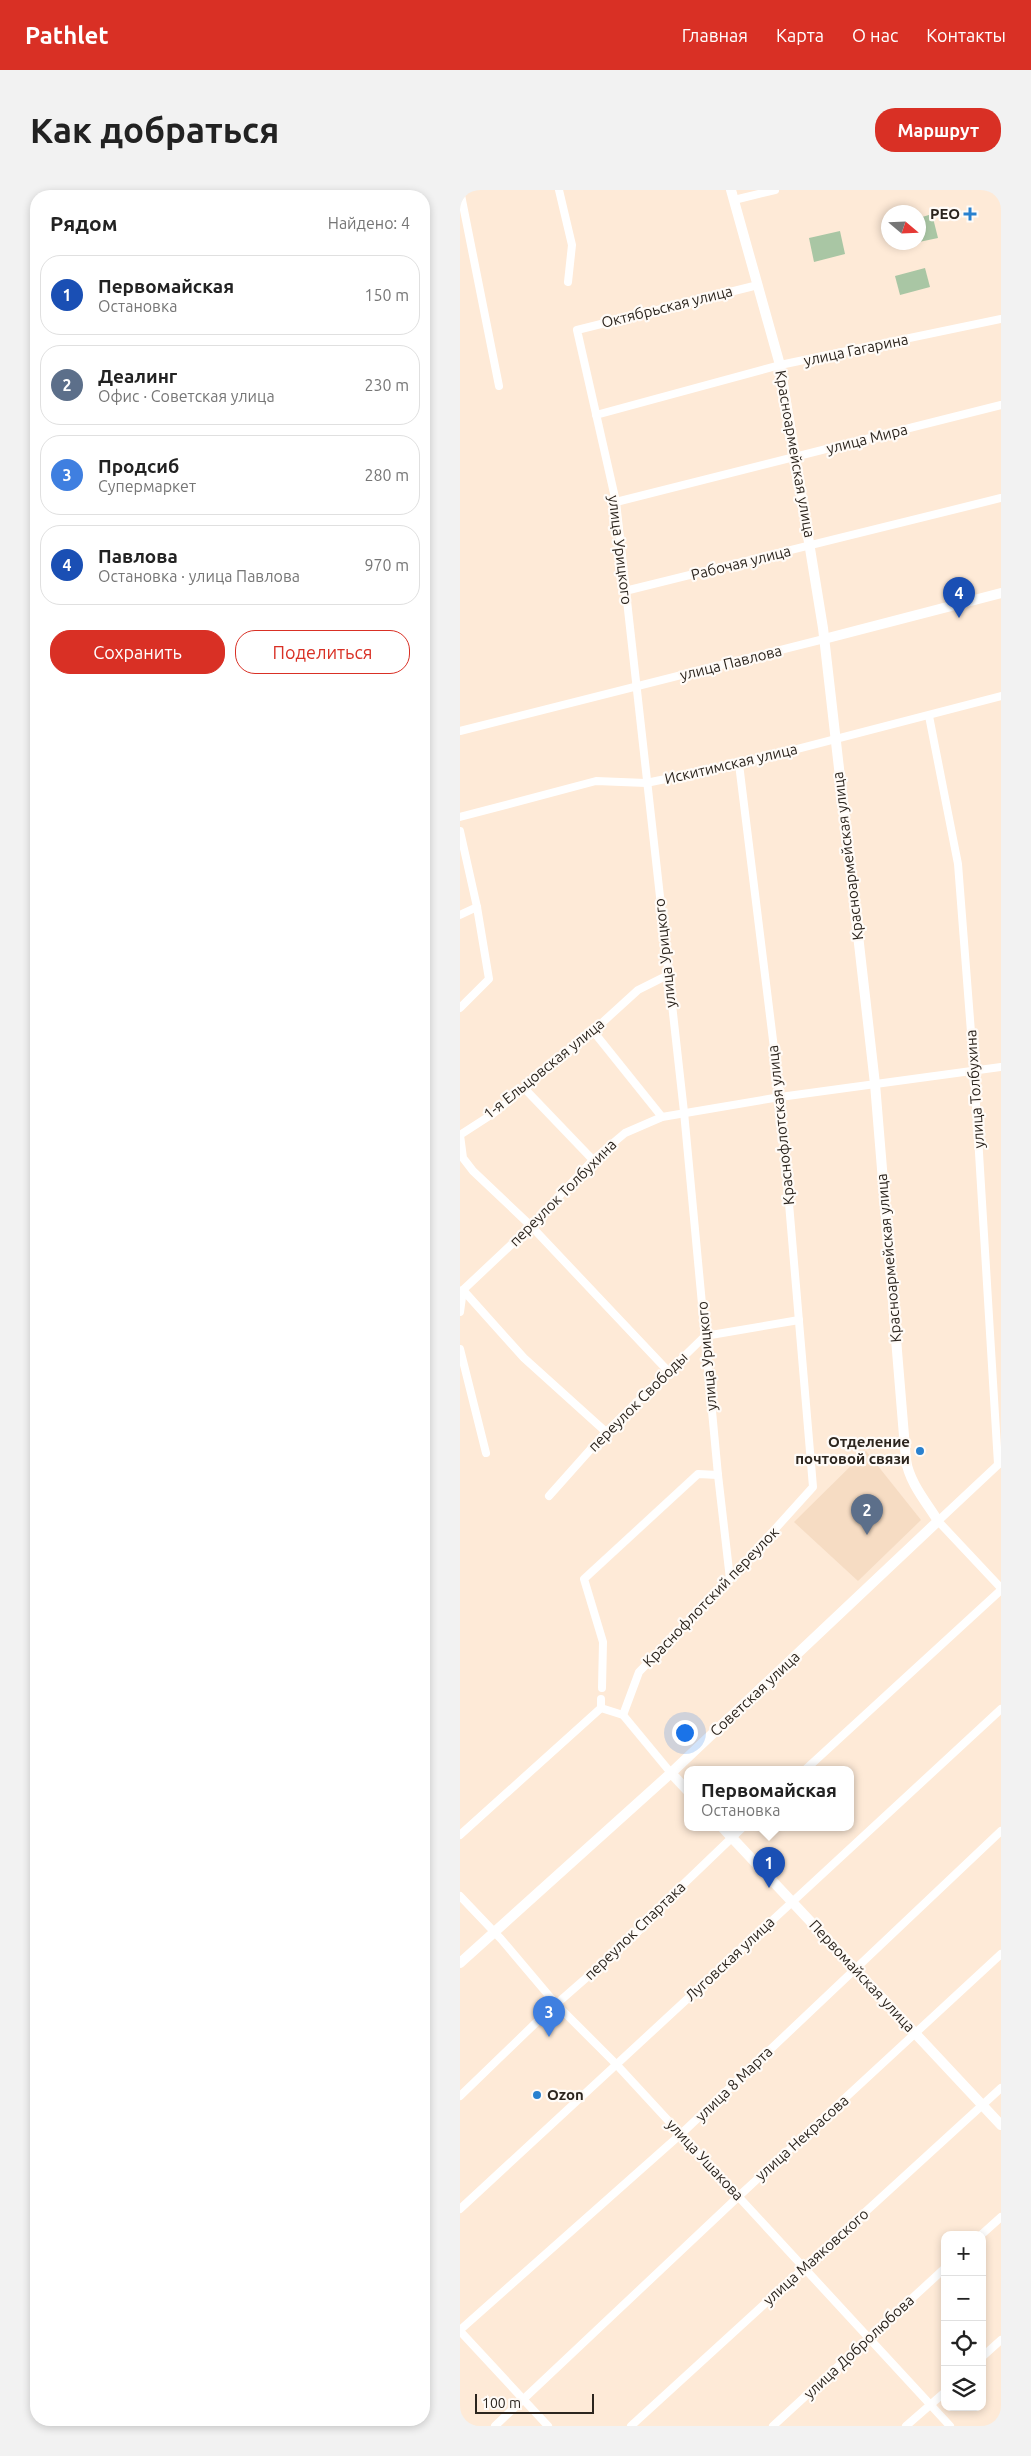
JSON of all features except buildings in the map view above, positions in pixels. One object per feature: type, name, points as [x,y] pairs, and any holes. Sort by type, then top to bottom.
[{"type":"street","points":[[460,190],[498,386]]},
{"type":"street","points":[[559,190],[572,245],[568,282]]},
{"type":"street","points":[[733,195],[775,190]]},
{"type":"street","name":"Красноармейская улица","points":[[733,195],[780,365],[810,546],[824,639],[875,1084],[908,1469],[938,1521]]},
{"type":"street","name":"Октябрьская улица","points":[[577,330],[758,285]]},
{"type":"street","name":"улица Гагарина","points":[[596,415],[780,365],[1001,320]]},
{"type":"street","name":"улица Урицкого","points":[[577,330],[616,502],[684,1112],[718,1475],[730,1579]]},
{"type":"street","name":"улица Мира","points":[[616,502],[1001,405]]},
{"type":"street","name":"Рабочая улица","points":[[626,591],[1001,498]]},
{"type":"street","name":"улица Павлова","points":[[460,731],[1001,593]]},
{"type":"street","name":"Искитимская улица","points":[[460,817],[596,781],[646,784],[740,764],[1001,696]]},
{"type":"street","name":"улица Толбухина","points":[[928,716],[958,864],[974,1070],[1000,1463]]},
{"type":"street","name":"Краснофлотская улица","points":[[740,764],[780,1097],[813,1487]]},
{"type":"street","points":[[460,831],[478,907],[489,979],[460,1008]]},
{"type":"street","points":[[460,915],[478,907]]},
{"type":"street","name":"1-я Ельцовская улица","points":[[668,975],[638,990],[593,1031],[494,1113],[460,1135],[463,1158],[474,1172],[531,1226],[668,1371]]},
{"type":"street","points":[[593,1031],[662,1116]]},
{"type":"street","name":"переулок Толбухина","points":[[463,1290],[531,1226],[593,1160],[624,1133],[662,1116],[780,1097],[1001,1066]]},
{"type":"street","points":[[524,1088],[593,1160]]},
{"type":"street","points":[[460,1312],[463,1290]]},
{"type":"street","points":[[463,1290],[524,1358],[606,1432]]},
{"type":"street","points":[[705,1336],[799,1320]]},
{"type":"street","name":"переулок Свободы","points":[[548,1496],[606,1432],[705,1336]]},
{"type":"street","points":[[460,1349],[486,1453]]},
{"type":"street","name":"Советская улица","points":[[460,1963],[671,1773],[1000,1463]]},
{"type":"street","points":[[602,1688],[603,1642],[584,1578],[698,1474],[718,1475]]},
{"type":"street","name":"Краснофлотский переулок","points":[[623,1715],[639,1672],[730,1579],[813,1487]]},
{"type":"street","points":[[809,1766],[1001,1589],[938,1521]]},
{"type":"street","points":[[460,1835],[601,1708],[601,1699]]},
{"type":"street","points":[[601,1708],[623,1715],[684,1787]]},
{"type":"street","name":"Луговская улица","points":[[460,2209],[1001,1709]]},
{"type":"street","name":"Первомайская улица","points":[[726,1831],[1001,2125]]},
{"type":"street","name":"переулок Спартака","points":[[460,2096],[556,2004],[634,1936],[668,1899],[739,1831]]},
{"type":"street","name":"улица 8 Марта","points":[[460,2330],[681,2134],[854,1968],[1001,1831]]},
{"type":"street","name":"улица Ушакова","points":[[460,1896],[556,2004],[616,2064],[950,2426]]},
{"type":"street","name":"улица Некрасова","points":[[496,2426],[739,2196],[1001,1954]]},
{"type":"street","name":"улица Маяковского","points":[[631,2426],[1001,2088]]},
{"type":"street","points":[[985,2231],[1001,2217]]},
{"type":"street","name":"улица Добролюбова","points":[[774,2426],[941,2272]]},
{"type":"street","points":[[460,2330],[548,2426]]},
{"type":"street","points":[[986,2353],[1001,2340]]},
{"type":"street","points":[[906,2426],[941,2396]]},
{"type":"shaded area","points":[[866,1451],[921,1520],[858,1581],[794,1522]]},
{"type":"green space","points":[[932,214],[938,238],[926,241],[926,216]]},
{"type":"green space","points":[[840,231],[845,254],[814,262],[809,238]]},
{"type":"green space","points":[[925,268],[930,287],[900,295],[895,276]]},
{"type":"place","name":"РЕО","points":[[970,214]]},
{"type":"place","name":"Павлова","points":[[959,618]]},
{"type":"place","name":"Отделение почтовой связи","points":[[920,1451]]},
{"type":"place","name":"Деалинг","points":[[867,1535]]},
{"type":"place","name":"Первомайская","points":[[769,1888]]},
{"type":"place","name":"Продсиб","points":[[549,2037]]},
{"type":"place","name":"Ozon","points":[[537,2095]]}]
